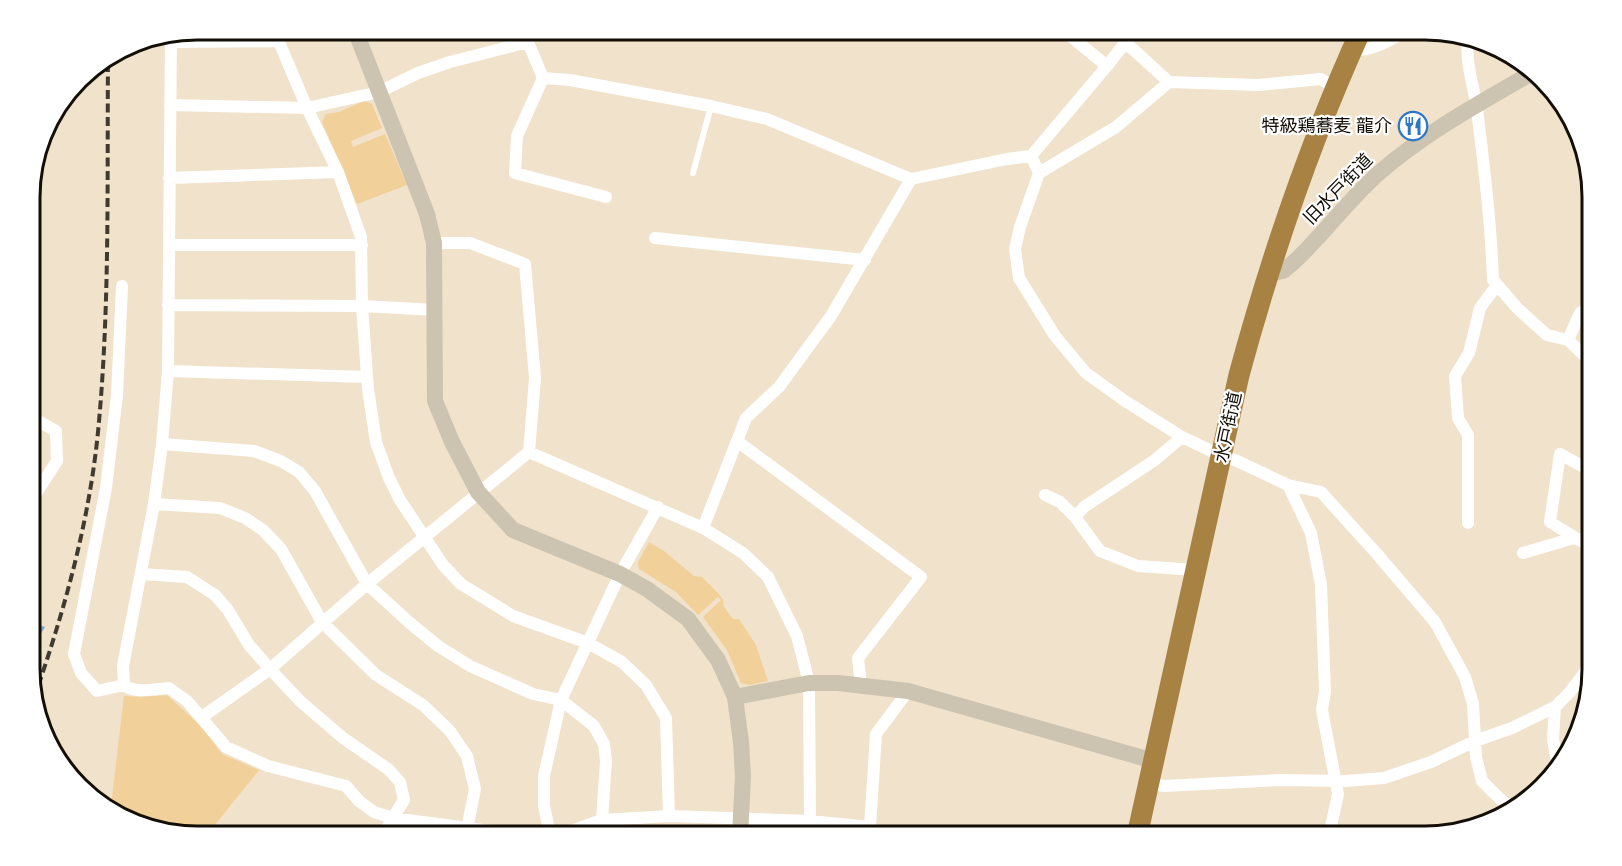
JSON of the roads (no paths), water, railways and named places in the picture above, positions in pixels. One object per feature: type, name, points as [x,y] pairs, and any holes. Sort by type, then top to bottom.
[{"type":"highway","name":"水戸街道","points":[[1139,825],[1239,375],[1268,274],[1309,152],[1356,40]]},
{"type":"street","points":[[1076,40],[1107,66]]},
{"type":"street","points":[[1352,50],[1358,51],[1381,45],[1390,40]]},
{"type":"street","points":[[278,41],[338,172],[361,237],[362,306],[367,377],[376,442],[400,500],[443,565],[461,584],[513,616],[588,643],[622,662],[646,685],[666,718],[669,816]]},
{"type":"street","points":[[359,41],[427,214],[434,243],[435,401],[452,442],[478,492],[513,530],[620,574],[647,589],[688,619],[718,660],[735,697],[743,776],[741,826]]},
{"type":"street","points":[[170,105],[307,108],[379,92],[450,62],[528,42],[543,78],[518,136],[515,173],[606,197]]},
{"type":"street","points":[[543,78],[570,80],[711,106],[767,119],[911,179],[1031,156],[1125,42],[1169,82],[1258,85],[1321,80],[1335,88]]},
{"type":"street","points":[[124,685],[123,666],[154,504],[168,372],[171,43]]},
{"type":"street","points":[[1467,47],[1492,229],[1493,280],[1518,309],[1546,335],[1568,339],[1582,353]]},
{"type":"street","name":"旧水戸街道","points":[[1268,274],[1283,271],[1313,243],[1378,173],[1476,105],[1526,77]]},
{"type":"street","points":[[1169,82],[1116,126],[1039,173],[1020,227],[1015,249],[1019,278],[1055,336],[1086,373],[1125,401],[1182,437],[1222,456],[1235,459],[1288,485],[1321,492],[1436,622],[1465,677],[1473,704],[1476,757],[1482,781],[1505,803]]},
{"type":"street","points":[[1031,156],[1039,173]]},
{"type":"street","points":[[170,178],[338,172]]},
{"type":"street","points":[[703,528],[746,418],[779,387],[831,316],[911,179]]},
{"type":"street","points":[[1283,230],[1295,241],[1313,243]]},
{"type":"street","points":[[655,238],[865,260]]},
{"type":"street","points":[[202,717],[270,669],[367,584],[529,452],[535,378],[525,264],[470,243],[434,243]]},
{"type":"street","points":[[169,246],[362,245]]},
{"type":"street","points":[[1468,523],[1468,435],[1458,418],[1455,376],[1469,353],[1480,308],[1497,285]]},
{"type":"street","points":[[123,286],[117,395],[106,488],[74,654],[81,673],[97,691],[124,685],[138,690],[169,687],[187,701],[226,747],[268,766],[346,786],[359,801],[374,812],[393,818],[445,826]]},
{"type":"street","points":[[168,305],[362,306],[435,310]]},
{"type":"street","points":[[1568,339],[1582,312]]},
{"type":"street","points":[[168,372],[367,377]]},
{"type":"street","points":[[41,423],[56,431],[57,461],[41,486]]},
{"type":"street","points":[[1075,517],[1084,507],[1155,460],[1182,437]]},
{"type":"street","points":[[737,441],[921,577],[858,658],[861,686]]},
{"type":"street","points":[[162,444],[254,451],[281,461],[299,472],[315,491],[367,584],[438,646],[470,666],[533,694],[561,700],[594,726],[604,744],[606,761],[602,820]]},
{"type":"street","points":[[529,452],[703,528],[743,553],[768,577],[797,636],[809,683],[810,821]]},
{"type":"street","points":[[1582,466],[1560,454],[1550,522],[1582,542]]},
{"type":"street","points":[[1288,485],[1311,533],[1320,575],[1324,691],[1322,710],[1338,794],[1331,825]]},
{"type":"street","points":[[1045,495],[1060,502],[1075,517],[1100,551],[1138,566],[1196,570]]},
{"type":"street","points":[[154,504],[220,508],[245,518],[263,530],[281,549],[322,622],[376,675],[423,705],[450,731],[467,756],[475,789],[468,826]]},
{"type":"street","points":[[548,826],[544,806],[544,776],[561,700],[620,574],[658,507]]},
{"type":"street","points":[[1523,553],[1575,538]]},
{"type":"street","points":[[141,574],[187,578],[215,595],[228,610],[249,645],[300,701],[343,738],[388,769],[399,782],[404,800],[388,826]]},
{"type":"street","points":[[1149,783],[1164,786],[1384,778],[1431,762],[1555,707],[1581,677]]},
{"type":"street","points":[[735,697],[809,683],[838,683],[909,692],[1154,761]]},
{"type":"street","points":[[870,825],[876,734],[909,692]]},
{"type":"street","points":[[1555,707],[1553,739],[1556,755]]},
{"type":"street","points":[[586,826],[602,820],[669,816],[810,821],[855,825]]},
{"type":"lane","points":[[693,172],[711,106]]},
{"type":"railway","points":[[41,675],[82,533],[98,432],[106,292],[108,68]]},
{"type":"place","name":"特級鶏蕎麦 龍介","points":[[1413,126]]}]
